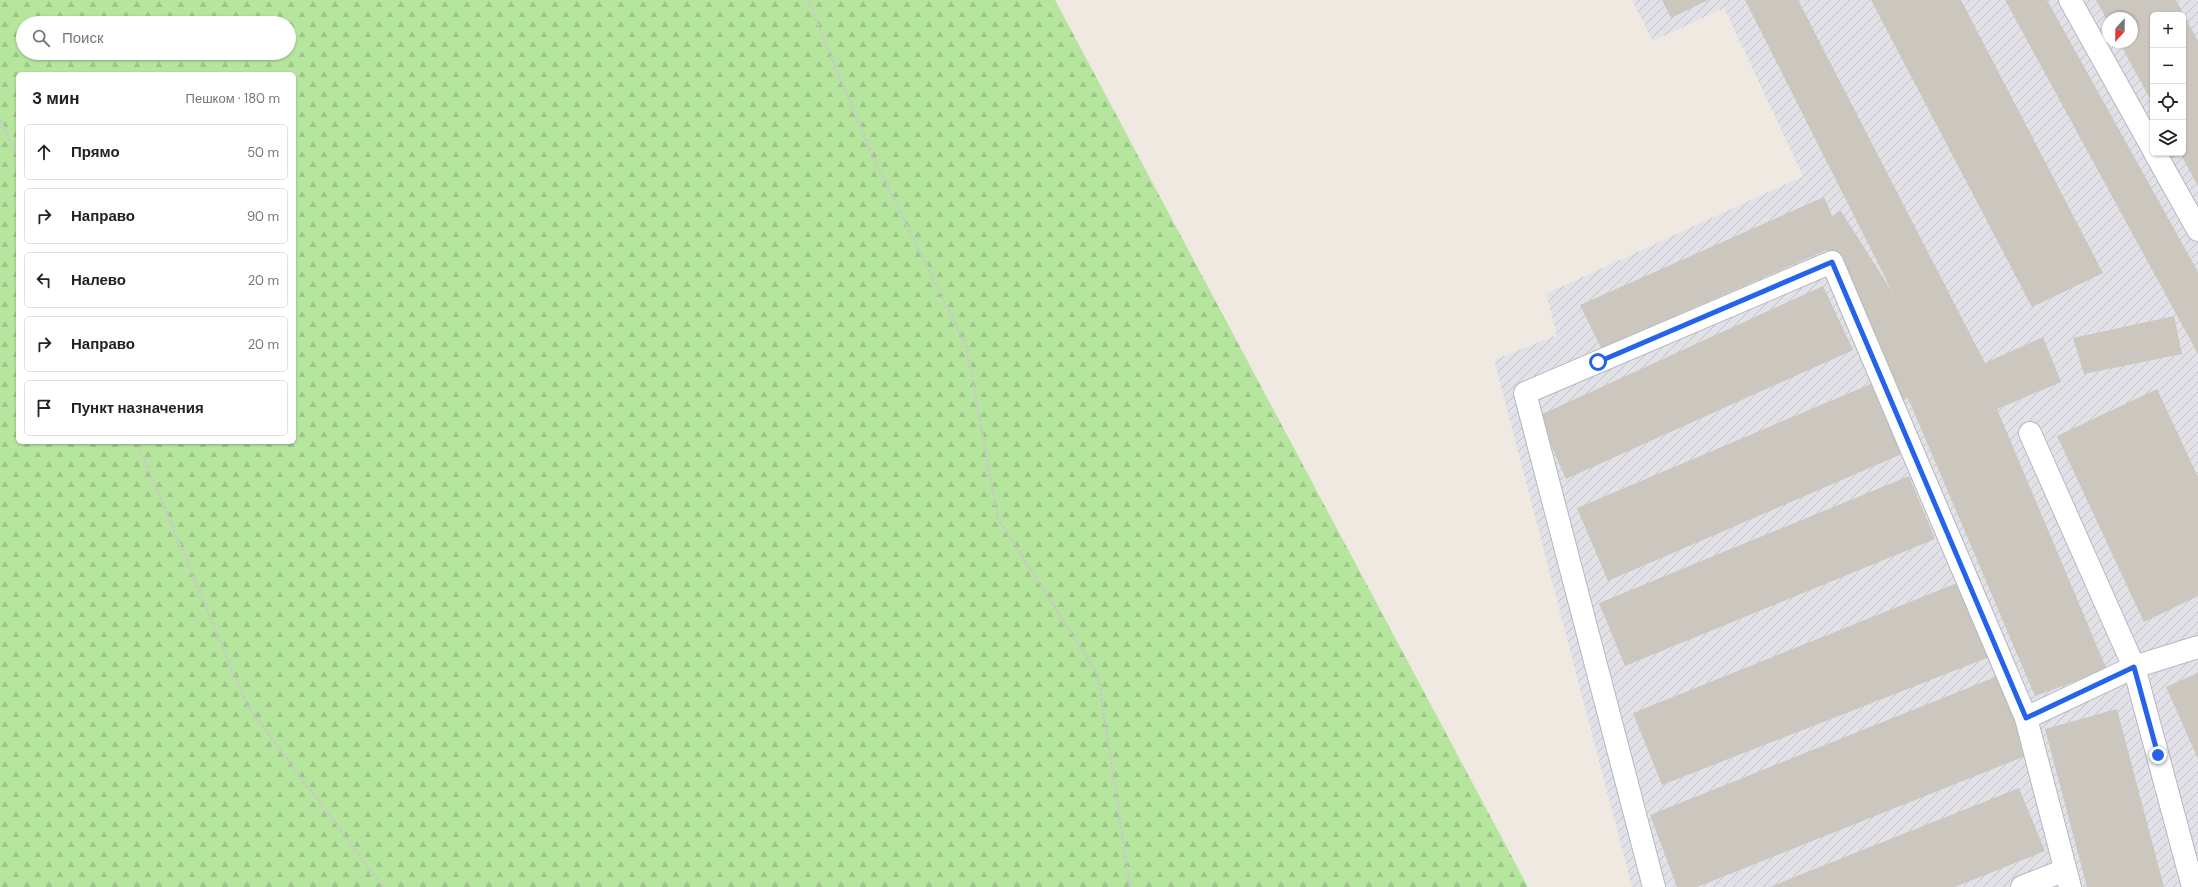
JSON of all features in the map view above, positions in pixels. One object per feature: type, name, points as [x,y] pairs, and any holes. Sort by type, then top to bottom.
[{"type":"lane","points":[[2070,0],[2150,144]]},
{"type":"lane","points":[[2157,156],[2198,230]]},
{"type":"lane","points":[[1654,887],[1525,393],[1832,262],[2026,718],[2068,878],[2022,887]]},
{"type":"lane","points":[[2030,433],[2134,667],[2193,887]]},
{"type":"lane","points":[[2026,718],[2134,667],[2198,647]]},
{"type":"path","points":[[808,0],[871,153],[966,345],[998,519],[1098,674],[1130,887]]},
{"type":"path","points":[[0,120],[16,153]]},
{"type":"path","points":[[138,444],[247,705],[383,887]]},
{"type":"shaded area","points":[[1632,0],[2198,0],[2198,887],[1632,887],[1494,360],[1557,335],[1546,294],[1803,176],[1724,8],[1653,41]]},
{"type":"green space","points":[[0,0],[1055,0],[1528,887],[0,887]]},
{"type":"building","points":[[1662,0],[1708,0],[1671,18]]},
{"type":"building","points":[[1745,0],[1798,0],[1985,363],[2043,337],[2061,382],[1997,409],[2107,670],[2035,696],[1908,398],[1901,402],[1827,250],[1601,348],[1580,305],[1824,197],[1832,216],[1841,211],[1893,293]]},
{"type":"building","points":[[1871,0],[1961,0],[2103,273],[2032,307]]},
{"type":"building","points":[[2005,0],[2047,0],[2198,272],[2198,354]]},
{"type":"building","points":[[2096,0],[2176,0],[2182,12],[2150,12],[2150,99],[2122,48],[2138,48],[2138,12],[2103,12]]},
{"type":"building","points":[[2186,19],[2198,41],[2198,186],[2182,156],[2186,156]]},
{"type":"building","points":[[1823,286],[1853,350],[1566,479],[1538,416]]},
{"type":"building","points":[[2174,316],[2182,354],[2084,374],[2073,338]]},
{"type":"building","points":[[1873,383],[1902,454],[1608,581],[1577,508]]},
{"type":"building","points":[[2157,389],[2198,477],[2198,596],[2144,622],[2057,436]]},
{"type":"building","points":[[1909,476],[1935,539],[1625,666],[1599,603]]},
{"type":"building","points":[[1962,581],[1992,656],[1662,785],[1633,713]]},
{"type":"building","points":[[2198,673],[2198,759],[2166,687]]},
{"type":"building","points":[[2003,674],[2033,753],[1697,887],[1677,887],[1650,815]]},
{"type":"building","points":[[2117,709],[2164,887],[2087,887],[2045,729]]},
{"type":"building","points":[[2019,788],[2045,851],[1955,887],[1769,887]]},
{"type":"route","points":[[1598,362],[1832,262],[2026,718],[2134,667],[2158,755]]}]
